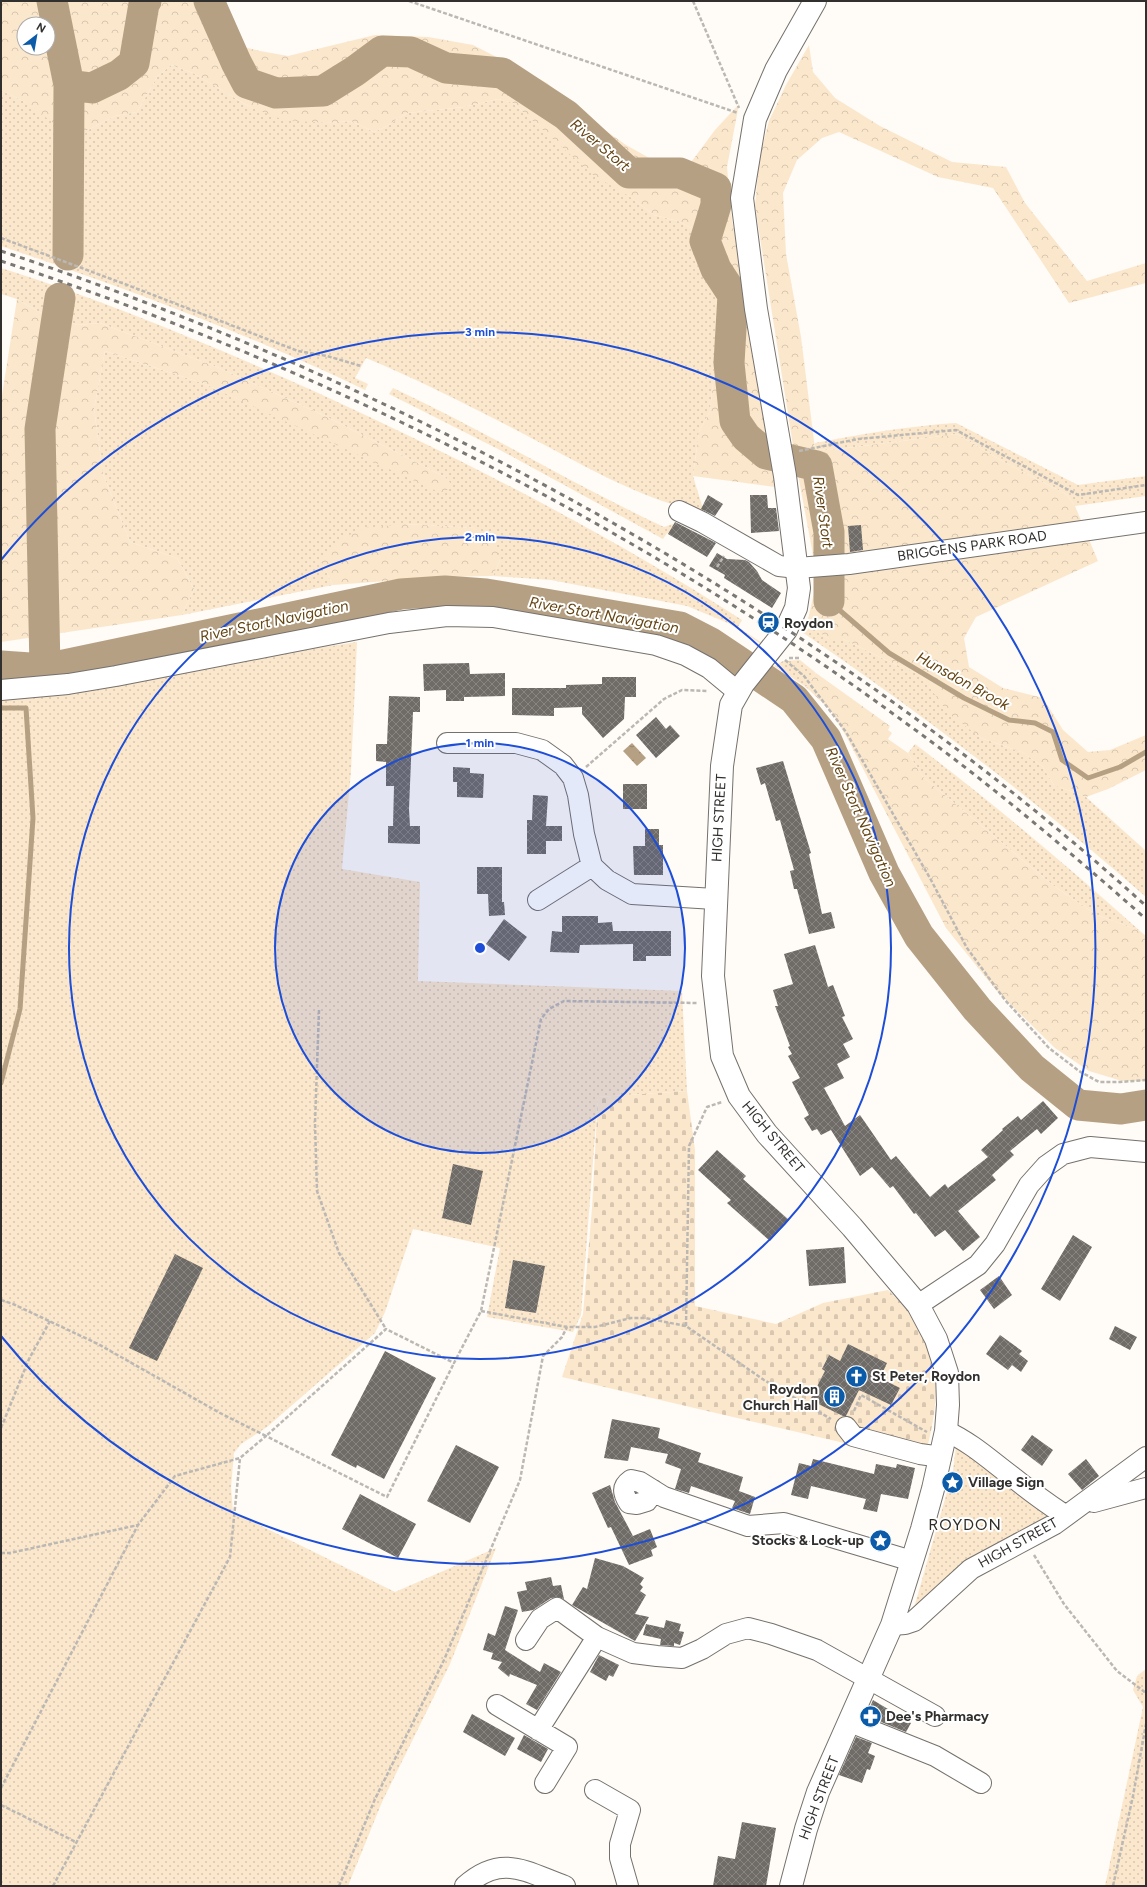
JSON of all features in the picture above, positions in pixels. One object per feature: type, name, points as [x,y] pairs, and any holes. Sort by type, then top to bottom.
[{"type":"main road","name":"HIGH STREET","points":[[791,1886],[806,1829],[818,1792],[892,1625],[933,1489],[943,1443],[948,1406],[946,1373],[943,1358],[936,1339],[918,1305],[852,1227],[767,1134],[739,1096],[722,1056],[715,1004],[713,976],[715,899],[724,740],[731,705],[741,688],[786,630],[796,608],[799,588],[785,476],[756,309],[742,198],[755,119],[776,70],[815,1]]},
{"type":"street","name":"BRIGGENS PARK ROAD","points":[[679,511],[702,522],[779,566],[797,568],[827,566],[1146,522]]},
{"type":"street","points":[[1,690],[68,684],[102,679],[389,623],[447,616],[493,617],[656,645],[685,655],[741,688]]},
{"type":"street","points":[[447,743],[516,743],[542,750],[562,765],[573,778],[578,795],[584,834],[592,866],[607,880],[632,894],[715,899]]},
{"type":"street","points":[[538,900],[592,866]]},
{"type":"street","points":[[918,1305],[978,1265],[994,1244],[1029,1185],[1046,1166],[1063,1154],[1090,1148],[1146,1152]]},
{"type":"street","points":[[846,1427],[853,1436],[920,1454],[943,1443]]},
{"type":"street","name":"HIGH STREET","points":[[892,1625],[905,1624],[914,1621],[971,1569],[1024,1539],[1055,1524],[1066,1516],[1030,1491],[963,1439],[943,1443]]},
{"type":"street","points":[[1066,1516],[1146,1458]]},
{"type":"street","points":[[1066,1516],[1097,1500],[1146,1488]]},
{"type":"street","points":[[658,1494],[748,1526],[784,1523],[912,1561]]},
{"type":"street","points":[[526,1640],[540,1619],[557,1608],[597,1637],[633,1653],[682,1658],[702,1649],[726,1634],[748,1628],[817,1650],[934,1716]]},
{"type":"street","points":[[538,1730],[597,1637]]},
{"type":"street","points":[[497,1705],[567,1747],[545,1783]]},
{"type":"street","points":[[850,1722],[935,1756],[981,1783]]},
{"type":"street","points":[[595,1790],[630,1810],[620,1844],[620,1858],[628,1886]]},
{"type":"street","points":[[465,1886],[477,1875],[497,1868],[523,1869],[565,1886]]},
{"type":"path","points":[[409,1],[755,119]]},
{"type":"path","points":[[693,1],[740,112],[755,119]]},
{"type":"path","points":[[1,238],[124,283],[298,351],[327,356],[362,366]]},
{"type":"path","points":[[781,455],[858,439],[956,430],[1078,495],[1146,485]]},
{"type":"path","points":[[798,658],[785,659],[804,676],[846,732],[931,880],[967,948],[1005,1000],[1048,1048],[1079,1071],[1099,1082],[1146,1080]]},
{"type":"path","points":[[573,778],[664,698],[682,690],[741,688]]},
{"type":"path","points":[[1,1300],[13,1304],[98,1344],[220,1413],[387,1497],[481,1311],[541,1019],[549,1009],[564,1001],[715,1004]]},
{"type":"path","points":[[319,1010],[315,1123],[317,1191],[339,1253],[386,1329],[454,1363]]},
{"type":"path","points":[[686,1326],[689,1146],[707,1107],[739,1096]]},
{"type":"path","points":[[481,1311],[567,1327],[595,1327],[631,1318],[645,1318],[686,1326],[764,1380],[846,1427],[861,1395],[943,1443]]},
{"type":"path","points":[[1,1428],[29,1359],[50,1322]]},
{"type":"path","points":[[339,1886],[376,1799],[444,1660],[520,1480],[543,1356],[562,1338],[567,1327]]},
{"type":"path","points":[[1,1788],[138,1525],[175,1476],[240,1458],[386,1329]]},
{"type":"path","points":[[53,1886],[230,1557],[240,1458]]},
{"type":"path","points":[[1,1553],[138,1525]]},
{"type":"path","points":[[1024,1539],[1064,1604],[1117,1671],[1146,1693]]},
{"type":"path","points":[[1113,1886],[1133,1796],[1146,1724]]},
{"type":"path","points":[[1,1805],[76,1842]]},
{"type":"green space","points":[[1,1],[212,1],[225,29],[236,45],[288,56],[375,35],[428,37],[473,45],[547,83],[585,116],[626,145],[669,169],[686,169],[715,130],[739,104],[727,167],[732,220],[783,488],[693,476],[699,432],[710,411],[719,327],[720,298],[702,247],[693,229],[678,221],[654,215],[629,196],[593,175],[513,103],[498,99],[464,107],[407,113],[374,132],[351,121],[327,123],[284,120],[250,107],[193,73],[171,65],[157,77],[137,112],[115,116],[88,130],[63,130],[25,102],[1,90]]},
{"type":"green space","points":[[809,45],[813,72],[835,98],[880,126],[952,162],[1006,167],[1025,203],[1087,281],[1146,263],[1146,283],[1069,303],[993,188],[938,177],[839,132],[822,138],[797,160],[783,193],[786,254],[801,337],[815,449],[831,450],[957,434],[1002,461],[1066,494],[1075,506],[1098,561],[976,617],[964,638],[969,667],[1003,688],[1043,698],[1063,730],[1088,752],[1110,750],[1146,735],[1146,770],[1108,789],[1086,797],[1054,785],[1042,766],[1022,752],[981,738],[948,713],[921,675],[843,639],[829,639],[807,624],[815,588],[814,560],[796,464],[755,206],[759,159],[769,121],[786,85]]},
{"type":"green space","points":[[171,65],[193,73],[250,107],[327,123],[351,121],[374,132],[407,113],[464,107],[498,99],[513,103],[548,134],[654,215],[678,221],[693,229],[702,247],[720,298],[719,327],[710,411],[699,432],[693,476],[704,512],[682,507],[638,492],[596,472],[452,397],[366,358],[355,378],[368,384],[365,390],[231,330],[94,278],[1,246],[1,90],[88,130],[115,116],[137,112],[157,77]]},
{"type":"green space","points":[[1,268],[121,310],[239,358],[371,417],[533,498],[639,557],[742,620],[738,627],[762,643],[761,644],[728,623],[687,606],[551,580],[493,576],[500,560],[474,528],[405,524],[321,561],[333,585],[182,615],[194,589],[177,558],[130,542],[103,474],[94,409],[105,351],[205,384],[287,421],[451,485],[445,477],[323,415],[217,367],[100,323],[78,325],[41,313],[17,299],[1,294]]},
{"type":"green space","points":[[17,299],[41,313],[78,325],[100,323],[217,367],[323,415],[445,477],[452,485],[443,494],[205,384],[105,351],[94,409],[103,474],[130,542],[177,558],[194,589],[182,615],[1,642],[1,402]]},
{"type":"green space","points":[[393,388],[664,527],[673,524],[678,527],[672,536],[667,533],[663,539],[500,450],[389,394]]},
{"type":"green space","points":[[956,423],[1078,485],[1146,476],[1146,496],[1075,506],[1066,494],[1002,461],[957,434],[831,450],[815,449],[815,443],[903,428]]},
{"type":"green space","points":[[405,524],[474,528],[494,538],[500,560],[493,576],[441,577],[333,585],[321,561],[343,538],[364,528]]},
{"type":"green space","points":[[807,624],[829,639],[843,639],[921,675],[948,712],[981,738],[1022,752],[1042,766],[1054,785],[1086,797],[1146,851],[1146,897],[1105,861],[978,759],[891,694],[802,632]]},
{"type":"green space","points":[[357,642],[351,771],[342,869],[420,882],[418,981],[682,991],[687,1091],[598,1097],[581,1315],[573,1332],[487,1317],[500,1248],[413,1229],[385,1312],[375,1333],[267,1427],[241,1444],[234,1453],[231,1487],[233,1512],[395,1592],[496,1548],[450,1664],[382,1802],[348,1886],[1,1886],[1,696]]},
{"type":"green space","points":[[800,660],[816,673],[806,687],[774,666],[783,661]]},
{"type":"green space","points":[[816,673],[890,726],[888,730],[892,733],[888,739],[908,753],[923,777],[1054,886],[1095,914],[1140,931],[1146,936],[1146,1081],[1122,1081],[1089,1071],[1055,1048],[996,990],[946,928],[846,736],[831,711],[806,687]]},
{"type":"green space","points":[[915,744],[1029,835],[1140,931],[1095,914],[1054,886],[923,777],[908,753]]},
{"type":"green space","points":[[687,1091],[695,1150],[695,1306],[776,1324],[823,1303],[888,1290],[904,1306],[922,1329],[928,1345],[933,1366],[936,1390],[934,1413],[927,1449],[874,1450],[562,1377],[583,1314],[592,1208],[598,1097]]},
{"type":"green space","points":[[956,1446],[1050,1515],[1048,1520],[914,1608],[953,1471]]},
{"type":"green space","points":[[1146,1669],[1146,1886],[1105,1886],[1143,1707],[1133,1690],[1137,1676]]},
{"type":"water","points":[[632,743],[646,758],[637,766],[623,751]]},
{"type":"building","points":[[708,495],[723,504],[715,516],[701,509]]},
{"type":"building","points":[[750,495],[767,495],[768,508],[776,508],[779,531],[751,533]]},
{"type":"building","points":[[675,522],[716,543],[707,557],[668,534]]},
{"type":"building","points":[[861,525],[863,550],[850,552],[848,526]]},
{"type":"building","points":[[717,553],[727,559],[745,560],[749,562],[757,571],[762,580],[781,593],[772,608],[724,578],[725,575],[709,566]]},
{"type":"building","points":[[469,663],[470,674],[505,673],[505,696],[464,697],[464,701],[446,701],[446,690],[424,691],[423,664]]},
{"type":"building","points":[[602,677],[636,677],[636,697],[625,697],[624,719],[603,738],[582,714],[582,707],[554,708],[554,716],[512,715],[512,688],[566,688],[566,685],[602,684]]},
{"type":"building","points":[[389,696],[420,697],[420,712],[413,712],[409,809],[410,826],[420,826],[420,844],[388,843],[388,826],[393,826],[394,786],[386,786],[386,762],[376,761],[376,744],[387,744]]},
{"type":"building","points":[[656,717],[666,729],[670,725],[680,736],[656,758],[636,735]]},
{"type":"building","points":[[783,761],[811,853],[809,854],[822,914],[831,912],[835,928],[809,934],[797,889],[794,889],[790,871],[794,870],[780,820],[776,821],[765,783],[761,785],[756,768]]},
{"type":"building","points":[[453,767],[470,768],[470,773],[484,774],[483,798],[457,797],[457,782],[453,782]]},
{"type":"building","points":[[623,784],[647,784],[647,809],[623,809]]},
{"type":"building","points":[[533,795],[548,796],[546,826],[562,826],[562,841],[546,841],[546,854],[527,854],[527,820],[532,820]]},
{"type":"building","points":[[645,829],[659,829],[659,845],[663,845],[663,875],[634,875],[633,846],[645,846]]},
{"type":"building","points":[[477,867],[502,867],[502,902],[504,902],[505,915],[489,916],[488,894],[477,894]]},
{"type":"building","points":[[562,916],[598,916],[598,923],[612,922],[613,931],[671,931],[671,956],[646,956],[646,961],[633,961],[633,944],[580,945],[579,953],[550,952],[552,931],[562,932]]},
{"type":"building","points":[[504,919],[527,937],[509,961],[486,944]]},
{"type":"building","points":[[815,945],[828,987],[833,985],[845,1016],[842,1017],[853,1039],[843,1044],[850,1057],[837,1064],[844,1078],[824,1088],[845,1126],[860,1115],[891,1160],[896,1156],[930,1197],[945,1184],[948,1188],[988,1157],[981,1150],[1003,1130],[1002,1129],[1018,1116],[1021,1120],[1043,1101],[1058,1118],[1041,1134],[1037,1129],[1010,1151],[1014,1155],[992,1175],[996,1180],[958,1211],[980,1237],[963,1251],[945,1230],[935,1237],[916,1213],[914,1214],[893,1186],[890,1188],[872,1167],[860,1176],[831,1130],[821,1135],[817,1129],[812,1131],[804,1118],[809,1115],[792,1082],[800,1078],[788,1056],[792,1054],[788,1047],[790,1046],[775,1006],[778,1006],[773,990],[793,984],[784,954]]},
{"type":"building","points":[[717,1150],[746,1176],[743,1179],[789,1220],[770,1241],[727,1203],[731,1200],[698,1170]]},
{"type":"building","points":[[453,1164],[483,1171],[471,1225],[442,1218]]},
{"type":"building","points":[[1073,1235],[1092,1247],[1060,1301],[1041,1289]]},
{"type":"building","points":[[844,1247],[846,1283],[809,1286],[806,1250]]},
{"type":"building","points":[[175,1254],[203,1268],[157,1361],[129,1348]]},
{"type":"building","points":[[513,1260],[545,1266],[536,1313],[505,1308]]},
{"type":"building","points":[[999,1276],[1012,1295],[994,1309],[980,1290]]},
{"type":"building","points":[[1115,1326],[1137,1337],[1130,1350],[1109,1339]]},
{"type":"building","points":[[1000,1335],[1022,1351],[1019,1354],[1028,1361],[1021,1372],[1012,1365],[1008,1370],[986,1354]]},
{"type":"building","name":"St Peter, Roydon","points":[[848,1344],[887,1363],[880,1378],[900,1388],[891,1405],[859,1390],[846,1416],[843,1416],[810,1400],[825,1371],[822,1369],[829,1355],[840,1361]]},
{"type":"building","points":[[385,1351],[436,1378],[384,1479],[357,1465],[356,1468],[331,1455]]},
{"type":"building","points":[[612,1419],[660,1428],[658,1438],[701,1453],[698,1462],[743,1477],[739,1491],[755,1497],[750,1514],[732,1508],[735,1501],[691,1486],[689,1493],[675,1489],[681,1469],[665,1463],[668,1454],[631,1447],[628,1461],[604,1458]]},
{"type":"building","points":[[1032,1435],[1053,1450],[1042,1466],[1021,1450]]},
{"type":"building","points":[[456,1445],[499,1467],[470,1523],[427,1501]]},
{"type":"building","points":[[813,1459],[874,1474],[876,1464],[896,1468],[897,1464],[915,1468],[908,1499],[881,1494],[877,1512],[863,1509],[866,1499],[811,1486],[808,1499],[791,1495],[799,1463],[811,1466]]},
{"type":"building","points":[[1086,1459],[1099,1476],[1082,1490],[1068,1474]]},
{"type":"building","points":[[610,1485],[615,1502],[633,1536],[650,1529],[657,1547],[651,1550],[653,1556],[629,1565],[611,1527],[608,1528],[592,1493]]},
{"type":"building","points":[[360,1494],[416,1524],[398,1558],[342,1529]]},
{"type":"building","points":[[595,1558],[623,1566],[644,1578],[640,1584],[643,1587],[640,1591],[646,1595],[635,1614],[649,1617],[635,1641],[572,1605],[583,1587],[587,1589]]},
{"type":"building","points":[[551,1577],[553,1586],[561,1585],[564,1599],[558,1597],[551,1598],[533,1610],[522,1612],[517,1592],[527,1590],[525,1582]]},
{"type":"building","points":[[505,1606],[518,1610],[505,1650],[540,1672],[544,1663],[561,1672],[537,1710],[526,1704],[537,1685],[510,1674],[509,1677],[498,1668],[502,1662],[491,1659],[493,1653],[483,1650],[488,1633],[495,1636]]},
{"type":"building","points":[[666,1620],[681,1624],[679,1631],[684,1632],[680,1645],[674,1643],[674,1646],[660,1645],[661,1639],[643,1635],[646,1624],[664,1628]]},
{"type":"building","points":[[599,1655],[619,1665],[613,1677],[609,1675],[606,1681],[590,1672]]},
{"type":"building","points":[[873,1700],[911,1723],[906,1732],[866,1716]]},
{"type":"building","points":[[472,1714],[515,1738],[505,1756],[463,1732]]},
{"type":"building","points":[[524,1735],[548,1749],[541,1762],[517,1749]]},
{"type":"building","points":[[856,1737],[872,1743],[868,1753],[875,1756],[870,1770],[867,1769],[862,1783],[839,1775]]},
{"type":"building","points":[[742,1822],[776,1828],[766,1886],[713,1886],[718,1856],[735,1859]]},
{"type":"waterway","name":"River Stort","points":[[52,1],[69,85],[92,88],[119,75],[134,63],[144,4],[146,1]]},
{"type":"waterway","name":"River Stort","points":[[209,1],[247,83],[276,93],[323,91],[355,71],[382,51],[411,52],[446,68],[502,73],[566,115],[629,173],[680,173],[716,188],[716,205],[705,241],[716,269],[733,295],[729,363],[735,421],[746,437],[766,454],[817,466],[829,532],[829,601]]},
{"type":"waterway","points":[[68,255],[69,85]]},
{"type":"waterway","points":[[45,669],[40,429],[60,298]]},
{"type":"waterway","name":"River Stort Navigation","points":[[1,666],[45,669],[401,594],[445,591],[486,594],[680,627],[711,643],[794,699],[826,739],[884,873],[919,936],[977,1009],[1032,1068],[1078,1105],[1121,1109],[1146,1105]]},
{"type":"waterway","name":"Hunsdon Brook","points":[[829,601],[889,653],[964,698],[1009,720],[1035,723],[1053,732],[1062,760],[1088,778],[1120,767],[1146,752]]},
{"type":"waterway","points":[[1,708],[26,708],[33,818],[20,1009],[1,1083]]},
{"type":"railway","points":[[1,251],[156,306],[309,370],[460,441],[608,520],[751,606],[889,699],[1021,799],[1146,906]]},
{"type":"railway","points":[[1,261],[120,303],[238,349],[355,400],[470,456],[583,516],[693,580],[800,649],[903,721],[935,744],[1027,817],[1146,919]]},
{"type":"place","name":"Roydon","points":[[769,623]]},
{"type":"place","name":"St Peter, Roydon","points":[[857,1376]]},
{"type":"place","name":"Roydon Church Hall","points":[[834,1397]]},
{"type":"place","name":"Village Sign","points":[[953,1482]]},
{"type":"place","name":"Stocks & Lock-up","points":[[880,1540]]},
{"type":"place","name":"Dee's Pharmacy","points":[[871,1716]]},
{"type":"district","name":"ROYDON","points":[[965,1524]]}]
